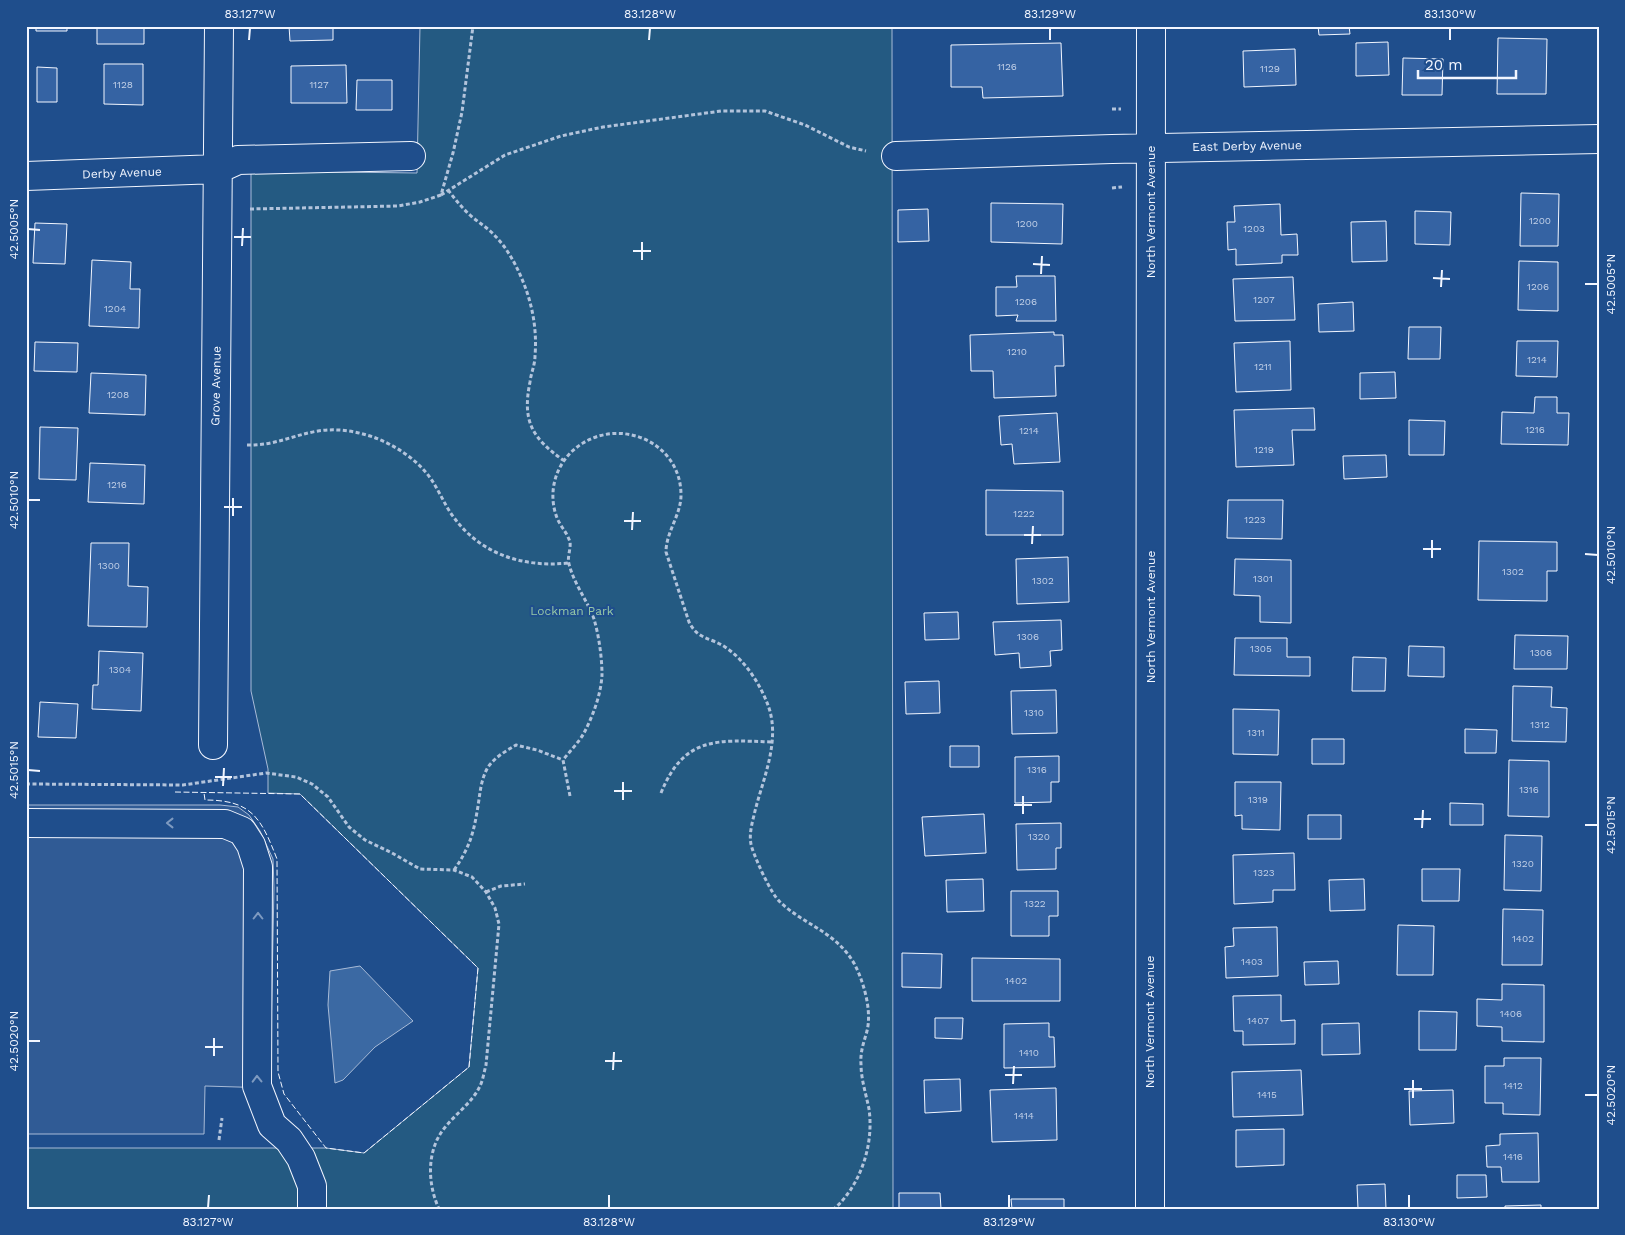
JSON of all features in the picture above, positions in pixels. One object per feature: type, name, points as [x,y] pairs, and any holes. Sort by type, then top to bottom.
[{"type":"street","name":"Grove Avenue","points":[[212,745],[219,26]]},
{"type":"street","name":"North Vermont Avenue","points":[[1150,1209],[1151,26]]},
{"type":"street","name":"East Derby Avenue","points":[[896,156],[1151,148],[1599,139]]},
{"type":"street","name":"Derby Avenue","points":[[26,176],[218,169],[238,160],[411,156]]},
{"type":"street","points":[[26,823],[225,824],[242,831],[251,845],[258,868],[257,1086],[272,1125],[289,1140],[301,1158],[312,1186],[312,1209]]},
{"type":"path","points":[[441,195],[505,155],[561,136],[603,127],[721,111],[765,111],[805,125],[849,147],[879,156],[896,156]]},
{"type":"path","points":[[448,190],[460,206],[490,230],[515,263],[532,307],[536,332],[536,357],[527,398],[529,416],[533,432],[541,442],[564,460]]},
{"type":"path","points":[[248,445],[262,445],[327,430],[356,432],[375,438],[394,447],[414,461],[430,478],[451,514],[475,539],[499,555],[547,565],[568,563]]},
{"type":"path","points":[[570,796],[563,760],[584,734],[596,706],[602,677],[601,654],[594,619],[568,563],[570,544],[556,515],[553,500],[558,471],[564,460],[575,448],[593,437],[610,433],[627,433],[645,438],[662,450],[672,462],[680,479],[682,496],[666,542],[666,552],[694,632],[721,645],[738,657],[763,694],[769,710],[772,727],[768,769],[752,823],[750,837],[752,848],[779,901],[829,936],[841,947],[854,965],[868,1007],[868,1029],[862,1048],[860,1064],[869,1110],[868,1147],[854,1184],[841,1203],[834,1209]]},
{"type":"path","points":[[661,793],[676,765],[690,751],[710,744],[731,741],[771,742]]},
{"type":"path","points":[[454,870],[470,843],[481,781],[489,765],[500,754],[516,745],[537,750],[563,760]]},
{"type":"path","points":[[26,784],[183,785],[266,773],[296,777],[312,784],[328,797],[349,827],[365,840],[420,869],[454,870],[472,877],[486,892],[495,908],[499,924],[486,1065],[480,1087],[471,1100],[444,1128],[436,1144],[431,1161],[430,1181],[433,1196],[439,1209]]},
{"type":"path","points":[[486,892],[512,884],[526,884]]},
{"type":"path","points":[[219,1140],[222,1118]]},
{"type":"green space","name":"Lockman Park","points":[[420,26],[892,26],[893,1209],[26,1209],[26,1148],[326,1148],[364,1153],[469,1067],[478,968],[300,794],[268,793],[268,769],[251,691],[251,171],[417,173]]},
{"type":"shaded area","points":[[26,805],[220,805],[238,807],[249,815],[260,831],[273,859],[270,1088],[205,1086],[204,1134],[26,1134]]},
{"type":"shaded area","points":[[360,966],[413,1021],[375,1047],[343,1080],[335,1083],[328,1005],[330,971]]},
{"type":"building","points":[[36,26],[67,26],[67,31],[36,31]]},
{"type":"building","points":[[97,26],[144,26],[144,44],[97,44]]},
{"type":"building","points":[[289,26],[333,26],[333,40],[290,41]]},
{"type":"building","points":[[1318,26],[1349,26],[1350,34],[1319,35]]},
{"type":"building","points":[[1498,38],[1547,39],[1546,94],[1497,94]]},
{"type":"building","points":[[1388,42],[1389,75],[1356,76],[1356,43]]},
{"type":"building","points":[[1061,43],[1063,96],[983,98],[982,87],[951,87],[951,45]]},
{"type":"building","points":[[1295,49],[1296,85],[1244,87],[1243,51]]},
{"type":"building","points":[[1403,58],[1443,59],[1442,95],[1402,95]]},
{"type":"building","points":[[104,64],[143,64],[143,105],[104,104]]},
{"type":"building","points":[[346,65],[347,103],[291,103],[291,66]]},
{"type":"building","points":[[37,67],[57,68],[57,102],[37,102]]},
{"type":"building","points":[[357,80],[392,80],[392,110],[356,110]]},
{"type":"building","points":[[1521,193],[1559,194],[1558,246],[1520,246]]},
{"type":"building","points":[[991,203],[1063,204],[1062,244],[991,242]]},
{"type":"building","points":[[1280,204],[1281,235],[1297,234],[1298,255],[1282,255],[1282,263],[1236,265],[1236,249],[1228,250],[1227,222],[1235,222],[1234,206]]},
{"type":"building","points":[[928,209],[929,241],[898,242],[898,210]]},
{"type":"building","points":[[1415,211],[1451,212],[1450,245],[1415,244]]},
{"type":"building","points":[[1386,221],[1387,261],[1352,262],[1351,222]]},
{"type":"building","points":[[35,223],[67,224],[65,264],[33,263]]},
{"type":"building","points":[[92,260],[131,262],[130,289],[140,289],[139,328],[89,326]]},
{"type":"building","points":[[1519,261],[1558,262],[1558,311],[1518,310]]},
{"type":"building","points":[[1016,276],[1055,276],[1056,321],[1016,321],[1018,315],[996,316],[996,287],[1017,287]]},
{"type":"building","points":[[1293,277],[1295,320],[1235,321],[1233,279]]},
{"type":"building","points":[[1353,302],[1354,331],[1319,332],[1318,304]]},
{"type":"building","points":[[1409,327],[1441,327],[1440,359],[1408,359]]},
{"type":"building","points":[[1054,332],[1054,335],[1063,335],[1064,366],[1055,366],[1056,396],[994,398],[993,371],[971,371],[970,335]]},
{"type":"building","points":[[1290,341],[1291,390],[1236,392],[1234,343]]},
{"type":"building","points":[[1517,341],[1558,341],[1557,377],[1516,376]]},
{"type":"building","points":[[35,342],[78,343],[77,372],[34,371]]},
{"type":"building","points":[[1395,372],[1396,398],[1360,399],[1360,373]]},
{"type":"building","points":[[91,373],[146,375],[145,415],[89,413]]},
{"type":"building","points":[[1535,397],[1557,397],[1557,413],[1569,413],[1568,445],[1501,444],[1502,412],[1534,413]]},
{"type":"building","points":[[1314,408],[1315,430],[1292,430],[1294,465],[1236,467],[1234,410]]},
{"type":"building","points":[[1057,413],[1060,462],[1014,464],[1012,444],[1001,445],[999,416]]},
{"type":"building","points":[[1409,420],[1445,421],[1444,455],[1409,455]]},
{"type":"building","points":[[40,427],[78,428],[76,480],[39,479]]},
{"type":"building","points":[[1386,455],[1387,477],[1344,479],[1343,456]]},
{"type":"building","points":[[26,457],[28,485],[26,485]]},
{"type":"building","points":[[90,463],[145,465],[144,504],[88,502]]},
{"type":"building","points":[[986,490],[1063,491],[1063,535],[986,535]]},
{"type":"building","points":[[1228,500],[1283,500],[1282,539],[1227,538]]},
{"type":"building","points":[[1479,541],[1557,542],[1557,571],[1547,571],[1547,601],[1478,600]]},
{"type":"building","points":[[91,543],[129,543],[128,586],[148,587],[147,627],[88,626]]},
{"type":"building","points":[[1068,557],[1069,602],[1017,604],[1016,559]]},
{"type":"building","points":[[1235,559],[1291,560],[1291,623],[1260,622],[1260,596],[1234,595]]},
{"type":"building","points":[[958,612],[959,639],[925,640],[924,613]]},
{"type":"building","points":[[1061,620],[1062,650],[1050,651],[1051,666],[1020,668],[1019,653],[995,655],[993,622]]},
{"type":"building","points":[[1515,635],[1568,636],[1567,669],[1514,669]]},
{"type":"building","points":[[1235,638],[1287,638],[1287,657],[1310,657],[1310,676],[1234,675]]},
{"type":"building","points":[[1409,646],[1444,647],[1444,677],[1408,676]]},
{"type":"building","points":[[99,651],[143,653],[141,711],[92,709],[93,685],[98,685]]},
{"type":"building","points":[[1353,657],[1386,658],[1385,691],[1352,691]]},
{"type":"building","points":[[939,681],[940,713],[906,714],[905,682]]},
{"type":"building","points":[[1513,686],[1552,687],[1551,707],[1567,708],[1566,742],[1512,741]]},
{"type":"building","points":[[1056,690],[1057,733],[1012,734],[1011,691]]},
{"type":"building","points":[[40,702],[78,704],[76,738],[38,737]]},
{"type":"building","points":[[1233,709],[1279,710],[1278,755],[1233,754]]},
{"type":"building","points":[[1465,729],[1497,730],[1496,753],[1465,753]]},
{"type":"building","points":[[1312,739],[1344,739],[1344,764],[1312,764]]},
{"type":"building","points":[[950,746],[979,746],[979,767],[950,767]]},
{"type":"building","points":[[1059,756],[1059,782],[1051,782],[1051,802],[1015,803],[1015,757]]},
{"type":"building","points":[[1509,760],[1549,761],[1549,817],[1508,816]]},
{"type":"building","points":[[1235,782],[1281,782],[1280,830],[1242,829],[1242,815],[1235,816]]},
{"type":"building","points":[[1450,803],[1483,804],[1483,825],[1450,825]]},
{"type":"building","points":[[984,814],[986,853],[925,856],[922,817]]},
{"type":"building","points":[[1308,815],[1341,815],[1341,839],[1308,839]]},
{"type":"building","points":[[1061,823],[1061,848],[1056,848],[1056,869],[1017,870],[1016,824]]},
{"type":"building","points":[[1505,835],[1542,836],[1541,891],[1504,890]]},
{"type":"building","points":[[1294,853],[1295,890],[1273,890],[1273,902],[1234,904],[1233,855]]},
{"type":"building","points":[[1422,869],[1460,869],[1459,901],[1422,901]]},
{"type":"building","points":[[983,879],[984,911],[947,912],[946,880]]},
{"type":"building","points":[[1364,879],[1365,910],[1330,911],[1329,880]]},
{"type":"building","points":[[1011,891],[1058,891],[1058,916],[1049,916],[1049,936],[1011,936]]},
{"type":"building","points":[[1503,909],[1543,910],[1542,965],[1502,965]]},
{"type":"building","points":[[1398,925],[1434,926],[1433,975],[1397,975]]},
{"type":"building","points":[[1277,927],[1278,976],[1226,978],[1225,947],[1234,946],[1233,928]]},
{"type":"building","points":[[902,953],[942,954],[941,988],[902,987]]},
{"type":"building","points":[[972,958],[1060,959],[1060,1001],[972,1001]]},
{"type":"building","points":[[1338,961],[1339,984],[1305,985],[1304,962]]},
{"type":"building","points":[[1502,984],[1544,985],[1544,1042],[1502,1041],[1502,1027],[1477,1026],[1477,999],[1502,1000]]},
{"type":"building","points":[[1281,995],[1281,1021],[1295,1020],[1295,1044],[1243,1045],[1243,1031],[1234,1031],[1233,996]]},
{"type":"building","points":[[1419,1011],[1457,1012],[1456,1050],[1419,1050]]},
{"type":"building","points":[[935,1018],[963,1018],[962,1039],[935,1038]]},
{"type":"building","points":[[1049,1023],[1049,1037],[1054,1037],[1055,1067],[1004,1068],[1004,1024]]},
{"type":"building","points":[[1359,1023],[1360,1054],[1322,1055],[1322,1024]]},
{"type":"building","points":[[1504,1058],[1541,1058],[1540,1115],[1503,1114],[1503,1103],[1485,1103],[1485,1066],[1504,1066]]},
{"type":"building","points":[[1301,1070],[1303,1115],[1233,1117],[1232,1072]]},
{"type":"building","points":[[960,1079],[961,1111],[925,1113],[924,1080]]},
{"type":"building","points":[[1056,1088],[1057,1140],[992,1142],[990,1090]]},
{"type":"building","points":[[1453,1090],[1454,1123],[1410,1125],[1409,1091]]},
{"type":"building","points":[[1284,1129],[1284,1165],[1236,1167],[1236,1130]]},
{"type":"building","points":[[1538,1133],[1539,1182],[1502,1182],[1501,1167],[1487,1167],[1486,1146],[1500,1145],[1500,1134]]},
{"type":"building","points":[[1457,1175],[1486,1175],[1487,1197],[1457,1198]]},
{"type":"building","points":[[1385,1184],[1386,1209],[1358,1209],[1357,1185]]},
{"type":"building","points":[[899,1193],[940,1193],[941,1209],[899,1209]]},
{"type":"building","points":[[1011,1199],[1064,1199],[1064,1209],[1012,1209]]},
{"type":"building","points":[[1541,1205],[1541,1209],[1505,1209],[1505,1206]]},
{"type":"fence","points":[[175,792],[300,794],[478,968],[469,1067],[364,1153],[326,1148],[284,1094],[278,1072],[277,859],[266,832],[253,814],[234,803],[205,800],[204,793]]}]
